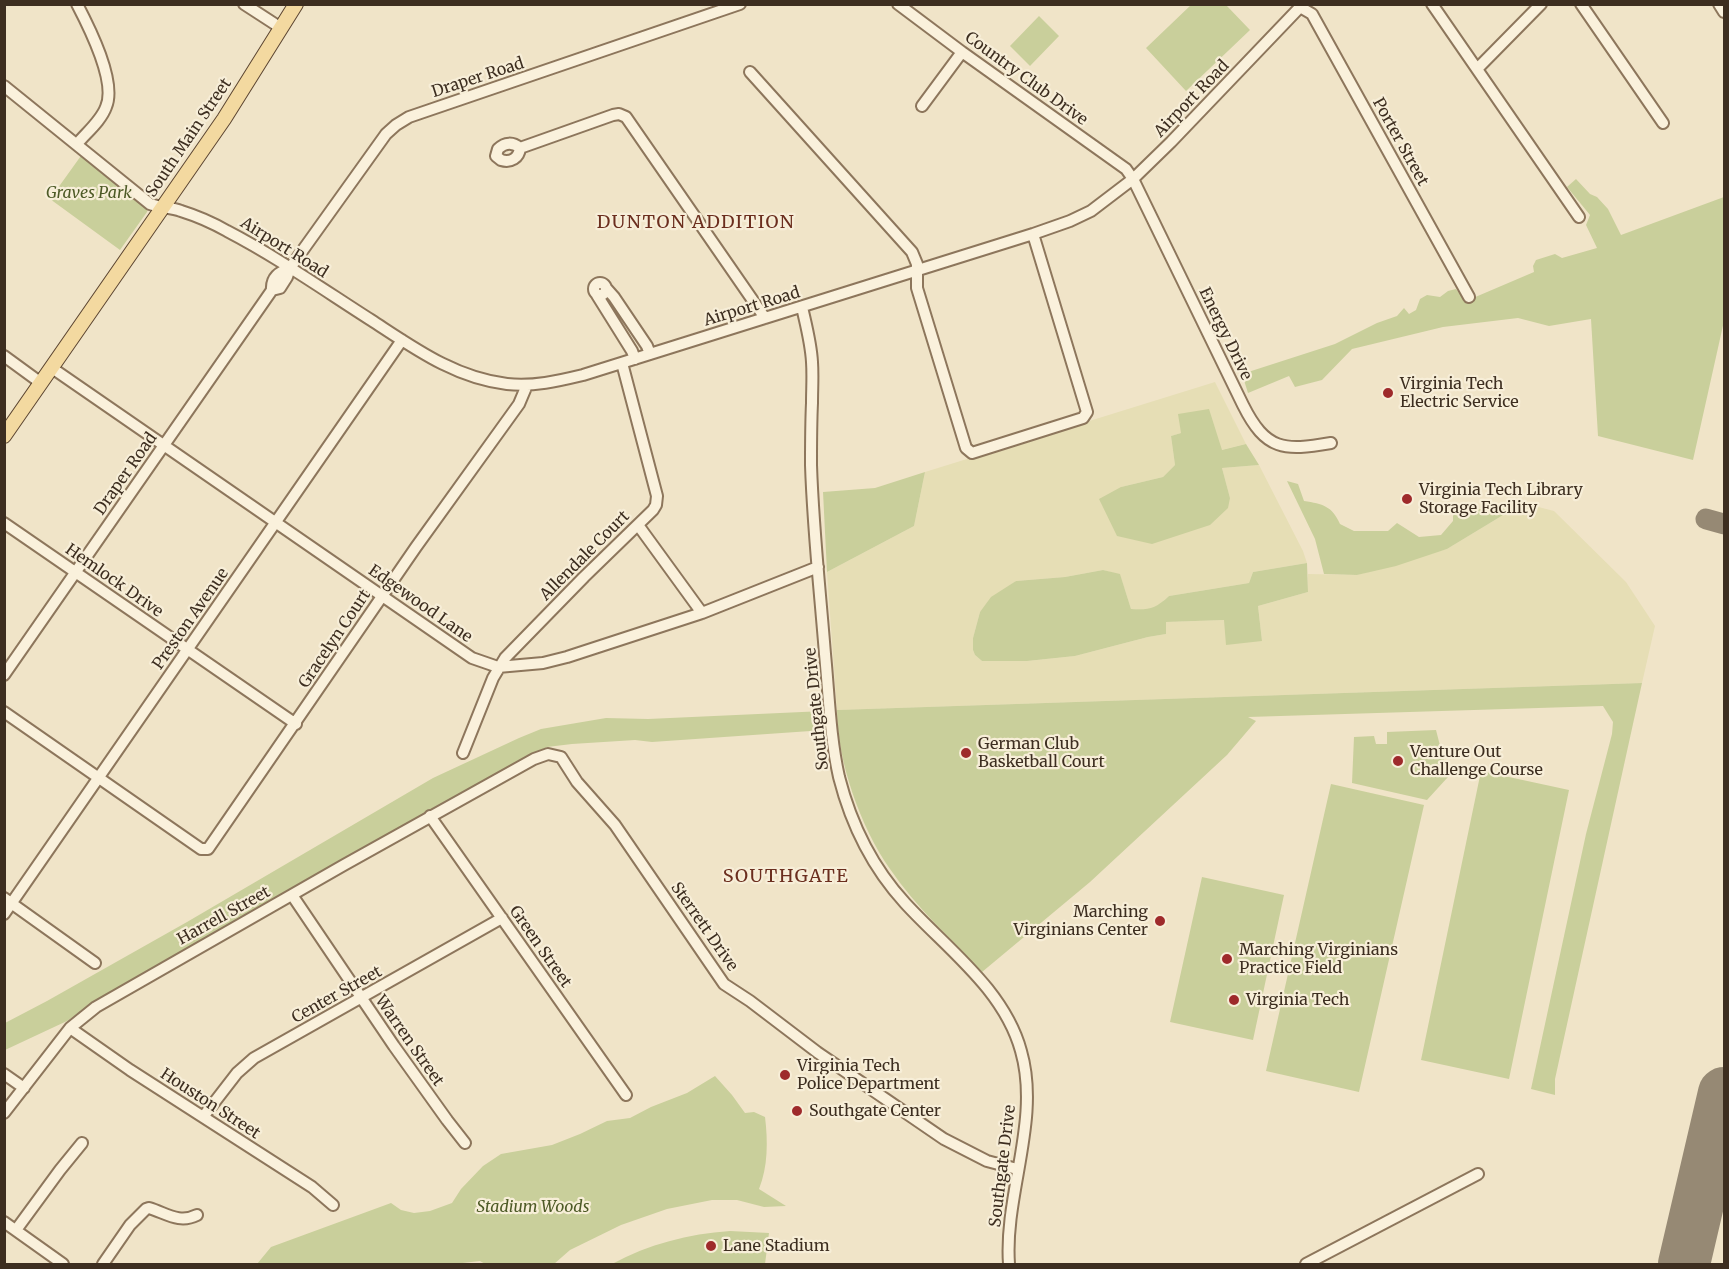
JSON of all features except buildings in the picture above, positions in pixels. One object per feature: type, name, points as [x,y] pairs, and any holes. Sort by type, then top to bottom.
[{"type":"main road","name":"South Main Street","points":[[4,436],[224,119],[296,4]]},
{"type":"street","points":[[77,4],[97,47],[109,94],[104,112],[77,144]]},
{"type":"street","points":[[244,4],[281,28]]},
{"type":"street","name":"Draper Road","points":[[4,675],[272,290],[272,283],[279,273],[290,268],[386,134],[409,117],[740,4]]},
{"type":"street","name":"Country Club Drive","points":[[898,4],[1126,169],[1134,179]]},
{"type":"street","points":[[1432,4],[1579,217]]},
{"type":"street","points":[[1477,69],[1541,4]]},
{"type":"street","points":[[1581,4],[1663,123]]},
{"type":"street","points":[[1719,4],[1725,12]]},
{"type":"street","name":"Airport Road","points":[[4,86],[150,204],[180,210],[227,230],[441,364],[463,374],[497,382],[527,384],[559,381],[622,363],[1033,234],[1091,211],[1134,179],[1302,6]]},
{"type":"street","name":"Porter Street","points":[[1302,6],[1312,14],[1469,297]]},
{"type":"street","points":[[922,106],[962,52]]},
{"type":"street","points":[[750,72],[912,252],[916,260],[916,288],[966,448],[969,451],[985,449],[1083,418],[1086,414],[1087,407],[1033,234]]},
{"type":"street","points":[[520,148],[613,115],[619,114],[626,117],[765,318]]},
{"type":"street","name":"Energy Drive","points":[[1134,179],[1256,429],[1270,440],[1283,446],[1304,448],[1331,443]]},
{"type":"street","points":[[635,359],[597,295],[594,288],[597,284],[604,284],[615,297],[650,354]]},
{"type":"street","name":"Southgate Drive","points":[[802,307],[812,359],[812,470],[818,567],[833,747],[840,780],[854,822],[869,854],[889,884],[978,979],[1010,1022],[1017,1039],[1026,1080],[1026,1105],[1009,1228],[1009,1264]]},
{"type":"street","name":"Preston Avenue","points":[[4,914],[8,901],[100,778],[402,340]]},
{"type":"street","points":[[4,356],[41,383]]},
{"type":"street","name":"Allendale Court","points":[[463,753],[498,667],[584,576],[653,510],[657,501],[622,363]]},
{"type":"street","name":"Edgewood Lane","points":[[52,368],[472,658],[498,667],[543,663],[567,657],[702,613],[818,567]]},
{"type":"street","name":"Gracelyn Court","points":[[100,778],[201,849],[206,850],[211,847],[519,404],[527,384]]},
{"type":"street","name":"Hemlock Drive","points":[[4,523],[296,724]]},
{"type":"street","points":[[638,525],[702,613]]},
{"type":"street","points":[[4,712],[100,778]]},
{"type":"street","name":"Sterrett Drive","points":[[491,783],[534,759],[548,754],[561,757],[577,782],[615,825],[724,984],[817,1052],[944,1139],[987,1161],[1017,1169]]},
{"type":"street","name":"Harrell Street","points":[[4,1113],[70,1028],[96,1007],[491,783]]},
{"type":"street","name":"Green Street","points":[[430,816],[626,1095]]},
{"type":"street","name":"Warren Street","points":[[292,895],[361,999],[465,1143]]},
{"type":"street","points":[[8,901],[95,963]]},
{"type":"street","name":"Center Street","points":[[203,1117],[237,1073],[248,1063],[502,918]]},
{"type":"street","name":"Houston Street","points":[[70,1028],[312,1187],[333,1204]]},
{"type":"street","points":[[4,1074],[24,1088]]},
{"type":"street","points":[[16,1230],[82,1143]]},
{"type":"street","points":[[1306,1264],[1478,1174]]},
{"type":"street","points":[[103,1264],[130,1225],[146,1209],[167,1214],[175,1219],[184,1220],[197,1215]]},
{"type":"street","points":[[4,1222],[63,1264]]},
{"type":"shaded area","points":[[1215,382],[1246,444],[1222,450],[1181,433],[1171,436],[1175,465],[1163,477],[1121,487],[1230,498],[1222,468],[1259,465],[1307,563],[1253,572],[1249,583],[1169,596],[1149,610],[1131,609],[1120,575],[1103,570],[1065,577],[1016,581],[980,612],[973,638],[973,650],[982,661],[1027,661],[1075,656],[1166,634],[1165,622],[1225,620],[1262,641],[1258,606],[1308,592],[1308,574],[1357,575],[1447,549],[1523,503],[1554,511],[1626,582],[1655,626],[1642,683],[837,710],[827,572],[914,526],[925,472]]},
{"type":"green space","points":[[1192,4],[1226,5],[1250,30],[1186,91],[1146,48]]},
{"type":"green space","points":[[1039,16],[1059,36],[1030,66],[1010,46]]},
{"type":"green space","name":"Graves Park","points":[[83,153],[148,207],[147,212],[120,250],[50,199]]},
{"type":"green space","points":[[1576,179],[1608,209],[1621,235],[1724,197],[1724,321],[1693,460],[1598,436],[1591,319],[1549,326],[1518,318],[1443,327],[1352,349],[1322,380],[1295,387],[1289,376],[1248,393],[1242,374],[1335,344],[1377,323],[1397,316],[1404,308],[1409,314],[1416,310],[1420,299],[1427,295],[1440,297],[1456,289],[1466,301],[1534,272],[1533,266],[1536,260],[1555,254],[1562,258],[1597,248],[1586,225],[1590,215],[1567,187]]},
{"type":"green space","points":[[1209,409],[1222,450],[1246,444],[1259,465],[1222,468],[1230,498],[1228,508],[1210,525],[1152,544],[1117,536],[1099,499],[1121,487],[1163,477],[1175,465],[1171,436],[1181,433],[1178,414]]},
{"type":"green space","points":[[925,472],[914,526],[827,572],[823,492],[875,488]]},
{"type":"green space","points":[[1287,481],[1298,484],[1304,501],[1326,507],[1334,513],[1340,524],[1354,531],[1388,531],[1397,523],[1419,537],[1441,535],[1453,521],[1453,513],[1523,503],[1447,549],[1396,566],[1357,575],[1324,574],[1315,539]]},
{"type":"green space","points":[[1307,563],[1308,592],[1258,606],[1262,641],[1226,645],[1224,620],[1166,622],[1166,634],[1075,656],[1027,661],[982,661],[973,650],[973,638],[980,612],[991,597],[1016,581],[1065,577],[1103,570],[1120,574],[1131,609],[1143,609],[1160,604],[1169,596],[1249,583],[1253,572]]},
{"type":"green space","points":[[1642,683],[1555,1079],[1555,1095],[1531,1089],[1586,834],[1612,734],[1613,722],[1603,706],[1248,717],[1256,721],[1227,755],[1090,882],[982,972],[911,896],[890,869],[869,834],[846,772],[841,751],[837,710]]},
{"type":"green space","points":[[824,711],[825,730],[547,747],[87,1007],[67,1021],[5,1050],[5,1023],[187,922],[433,778],[519,738],[541,729],[606,718],[648,719]]},
{"type":"green space","name":"Venture Out Challenge Course","points":[[1436,730],[1448,777],[1427,800],[1352,783],[1354,737],[1374,736],[1376,744],[1387,744],[1387,732]]},
{"type":"green space","points":[[1481,771],[1569,790],[1509,1079],[1421,1060]]},
{"type":"green space","points":[[1331,784],[1424,805],[1359,1092],[1266,1071]]},
{"type":"green space","name":"Marching Virginians Practice Field","points":[[1202,877],[1284,895],[1253,1040],[1170,1022]]},
{"type":"green space","name":"Stadium Woods","points":[[715,1076],[745,1113],[754,1112],[765,1117],[766,1154],[759,1189],[786,1206],[764,1207],[737,1200],[712,1200],[667,1209],[621,1225],[570,1250],[554,1264],[485,1264],[480,1261],[454,1264],[257,1264],[271,1247],[391,1203],[401,1210],[414,1213],[430,1211],[452,1203],[461,1189],[483,1166],[501,1154],[552,1145],[607,1121],[630,1118],[687,1093]]},
{"type":"green space","name":"Lane Stadium","points":[[730,1231],[769,1233],[765,1264],[612,1264],[669,1241]]},
{"type":"taxiway","points":[[1706,519],[1724,524]]},
{"type":"runway","points":[[1684,1264],[1724,1093]]},
{"type":"place","name":"Virginia Tech Electric Service","points":[[1388,393]]},
{"type":"place","name":"Virginia Tech Library Storage Facility","points":[[1407,499]]},
{"type":"place","name":"German Club Basketball Court","points":[[966,753]]},
{"type":"place","name":"Venture Out Challenge Course","points":[[1398,761]]},
{"type":"place","name":"Marching Virginians Center","points":[[1160,921]]},
{"type":"place","name":"Marching Virginians Practice Field","points":[[1227,959]]},
{"type":"place","name":"Virginia Tech","points":[[1234,1000]]},
{"type":"place","name":"Virginia Tech Police Department","points":[[785,1075]]},
{"type":"place","name":"Southgate Center","points":[[797,1111]]},
{"type":"place","name":"Lane Stadium","points":[[711,1246]]},
{"type":"district","name":"DUNTON ADDITION","points":[[696,223]]},
{"type":"district","name":"SOUTHGATE","points":[[786,877]]}]
